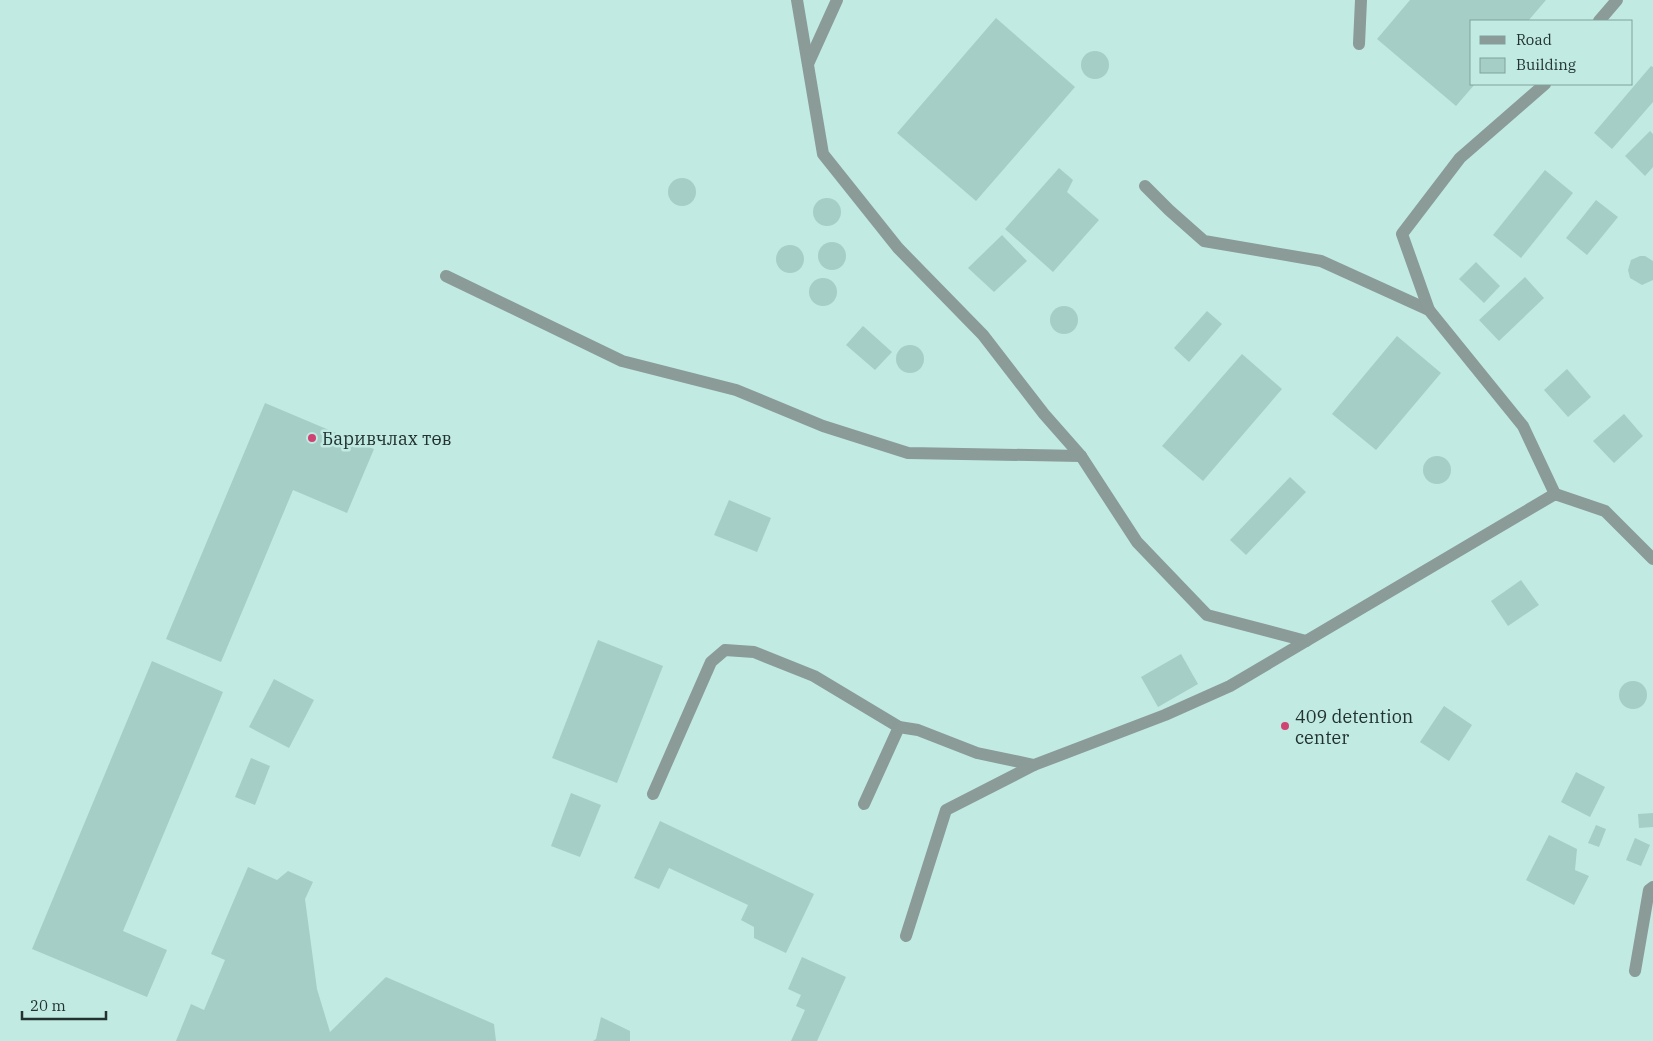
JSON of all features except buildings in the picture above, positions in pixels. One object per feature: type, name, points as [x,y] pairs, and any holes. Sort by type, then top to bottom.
[{"type":"street","points":[[797,0],[823,154],[898,248],[983,335],[1044,414],[1081,456],[1137,542],[1207,615],[1306,641]]},
{"type":"street","points":[[808,64],[837,0]]},
{"type":"street","points":[[1360,44],[1361,0]]},
{"type":"street","points":[[1600,20],[1617,0]]},
{"type":"street","points":[[1544,85],[1460,158],[1402,234],[1429,310],[1523,426],[1554,494],[1605,511],[1653,559]]},
{"type":"street","points":[[1145,186],[1204,241],[1321,262],[1429,310]]},
{"type":"street","points":[[446,276],[622,361],[736,390],[823,426],[908,453],[1081,456]]},
{"type":"street","points":[[906,936],[946,810],[1034,765],[1166,715],[1230,686],[1554,494]]},
{"type":"street","points":[[653,794],[712,662],[725,650],[754,652],[814,676],[899,727],[918,730],[977,753],[1034,765]]},
{"type":"street","points":[[864,804],[899,727]]},
{"type":"street","points":[[1635,971],[1650,890],[1653,887]]},
{"type":"place","name":"Баривчлах төв","points":[[312,438]]},
{"type":"place","name":"409 detention center","points":[[1285,726]]}]
